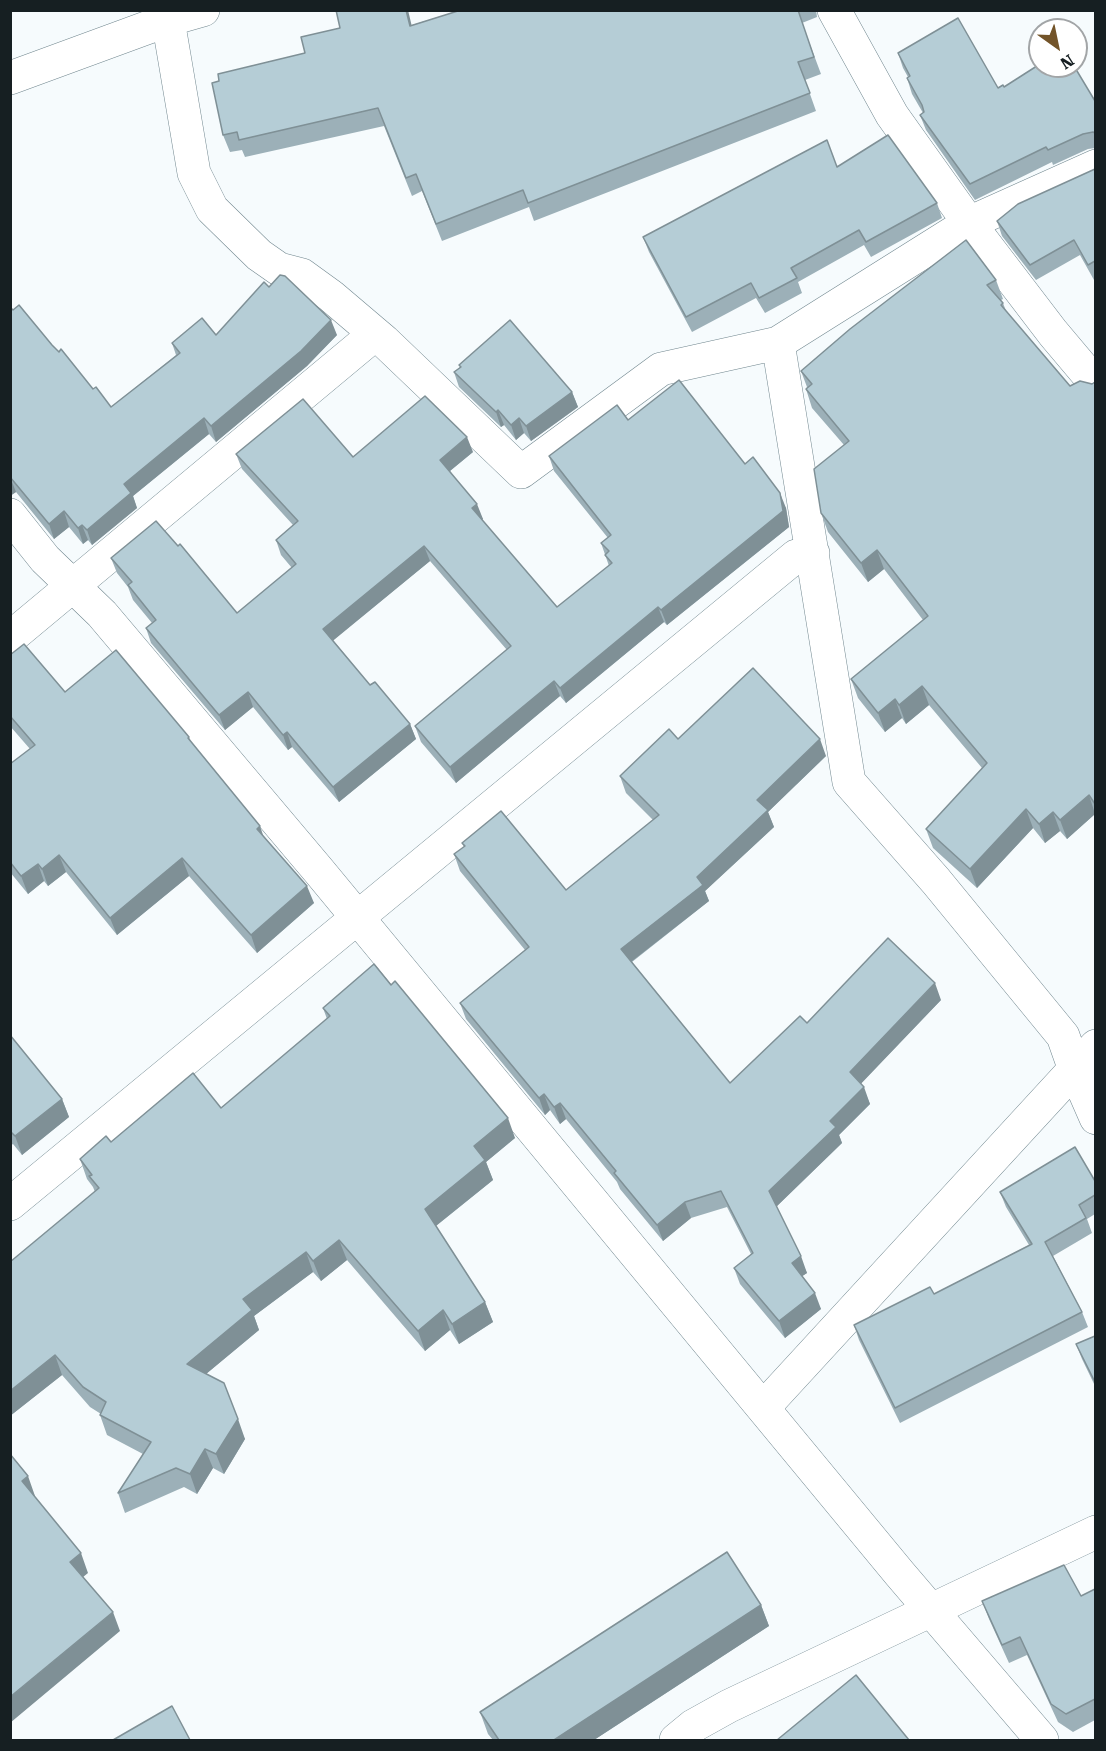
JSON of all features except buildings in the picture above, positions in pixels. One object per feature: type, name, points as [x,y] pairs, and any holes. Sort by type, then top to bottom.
[{"type":"street","points":[[10,78],[168,20],[203,10]]},
{"type":"street","points":[[834,10],[892,115],[969,223],[1095,384]]},
{"type":"street","points":[[168,20],[194,174],[213,208],[259,255],[279,268],[302,275],[332,296],[521,472],[661,369],[778,343],[969,223],[1095,166]]},
{"type":"street","points":[[10,638],[375,334]]},
{"type":"street","points":[[778,343],[849,782],[1085,1058],[1095,1118]]},
{"type":"street","points":[[10,515],[45,559],[102,614],[358,918],[958,1645],[1042,1740]]},
{"type":"street","points":[[10,1204],[796,556],[813,553]]},
{"type":"street","points":[[763,1408],[1085,1058]]},
{"type":"street","points":[[676,1740],[693,1726],[729,1706],[1095,1532]]}]
